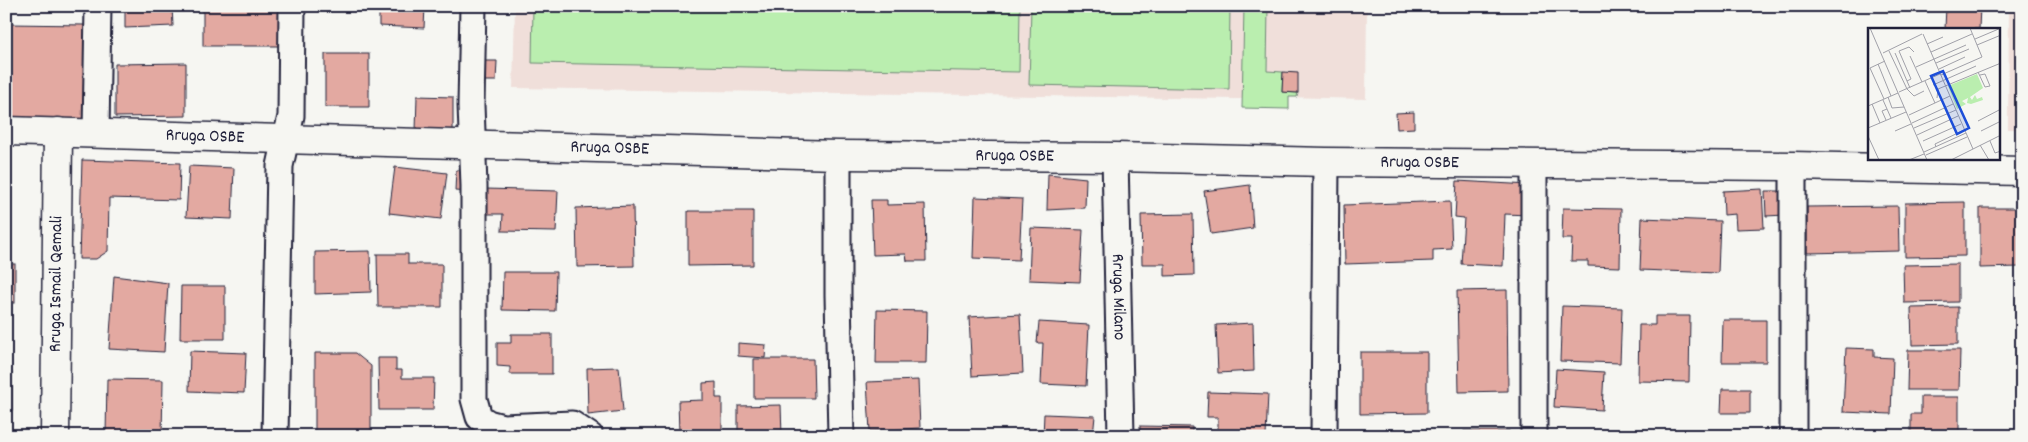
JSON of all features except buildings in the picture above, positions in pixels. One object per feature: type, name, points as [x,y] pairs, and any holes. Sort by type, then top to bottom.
[{"type":"street","points":[[96,133],[98,6]]},
{"type":"street","points":[[275,436],[280,166],[291,116],[292,6]]},
{"type":"street","points":[[473,6],[471,106],[474,144],[474,399],[479,417],[488,423],[504,427],[572,424],[590,436]]},
{"type":"street","name":"Rruga OSBE","points":[[6,131],[838,155],[1115,157],[1534,165],[1793,166],[2022,171]]},
{"type":"street","name":"Rruga Ismail Qemali","points":[[55,436],[58,132]]},
{"type":"street","points":[[838,155],[841,436]]},
{"type":"street","name":"Rruga Milano","points":[[1115,157],[1121,436]]},
{"type":"street","points":[[1324,436],[1326,162]]},
{"type":"street","points":[[1534,165],[1534,436]]},
{"type":"street","points":[[1793,166],[1793,436]]},
{"type":"shaded area","points":[[515,6],[1367,6],[1366,99],[1242,96],[1242,99],[1236,99],[513,88]]},
{"type":"shaded area","points":[[2009,6],[2022,6],[2022,129],[2008,129]]},
{"type":"green space","points":[[533,6],[1020,6],[1019,72],[532,63]]},
{"type":"green space","points":[[1031,6],[1230,6],[1229,89],[1029,85]]},
{"type":"green space","points":[[1244,6],[1268,6],[1267,71],[1283,72],[1282,92],[1298,93],[1297,97],[1289,97],[1289,109],[1242,108]]}]
